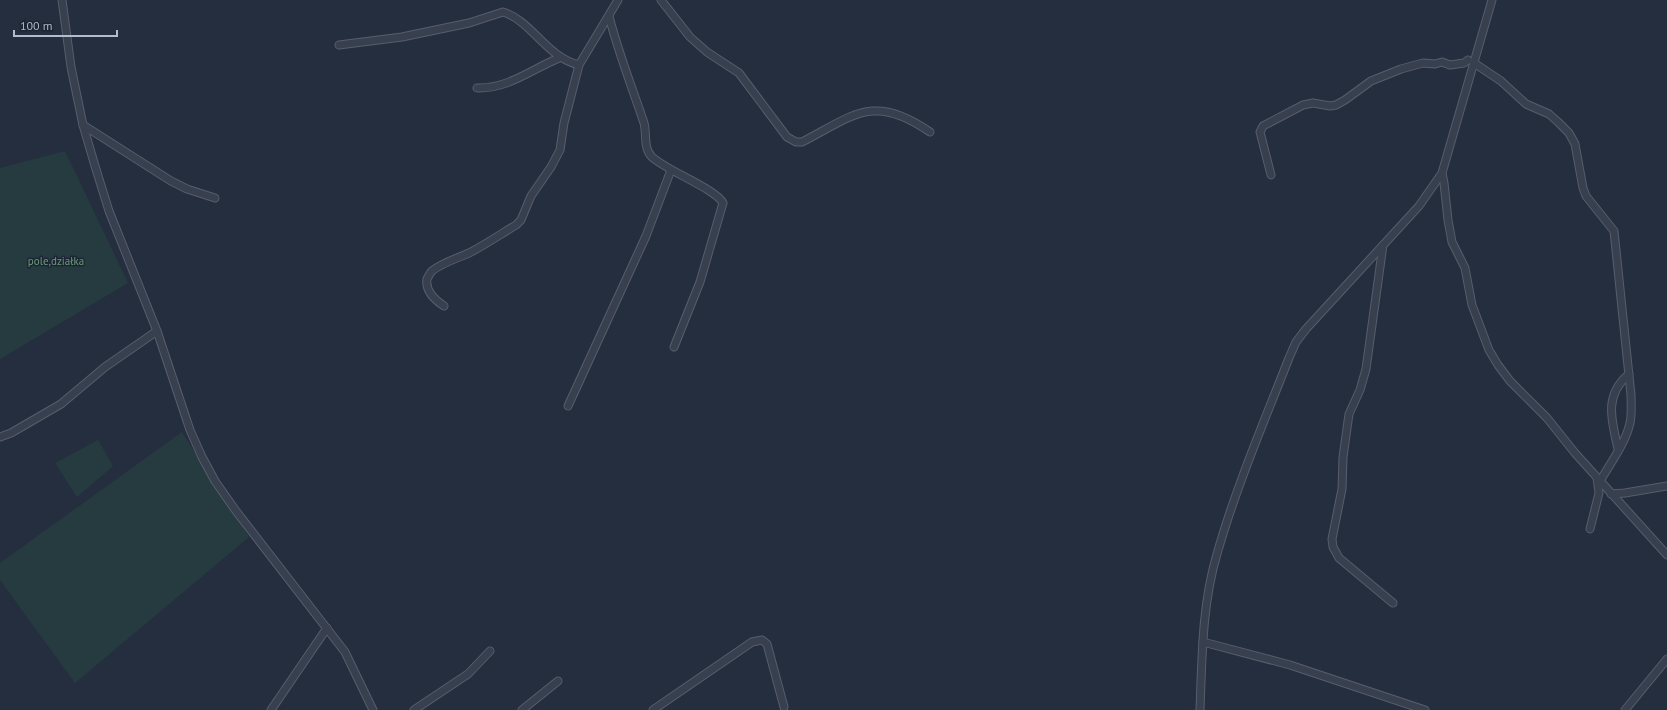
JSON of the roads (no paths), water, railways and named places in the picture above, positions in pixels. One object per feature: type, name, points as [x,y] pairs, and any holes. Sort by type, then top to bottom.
[{"type":"street","points":[[62,0],[71,67],[83,125],[109,210],[157,332],[190,430],[215,481],[236,511],[345,652],[373,710]]},
{"type":"street","points":[[444,306],[430,294],[427,286],[427,278],[438,267],[472,252],[516,225],[521,220],[531,196],[551,167],[560,150],[564,122],[579,65],[618,0]]},
{"type":"street","points":[[661,0],[690,36],[707,52],[740,73],[762,104],[791,140],[802,142],[853,114],[868,111],[890,112],[904,116],[930,132]]},
{"type":"street","points":[[1200,710],[1203,642],[1207,604],[1216,554],[1237,492],[1289,358],[1296,342],[1306,329],[1419,206],[1442,173],[1471,62],[1492,0]]},
{"type":"street","points":[[339,45],[402,37],[469,23],[503,12],[518,21],[559,58],[569,63],[579,65]]},
{"type":"street","points":[[609,16],[619,52],[646,129],[648,152],[671,170],[714,193],[723,203],[700,282],[674,346]]},
{"type":"street","points":[[477,88],[494,87],[508,83],[559,58]]},
{"type":"street","points":[[1271,175],[1260,132],[1263,126],[1303,105],[1313,103],[1330,106],[1336,105],[1372,81],[1401,69],[1423,63],[1435,64],[1442,62],[1450,65],[1471,62],[1501,81],[1513,94],[1526,104],[1554,118],[1565,127],[1575,144],[1583,188],[1586,196],[1614,231],[1631,396],[1630,424],[1618,449],[1599,480],[1599,493],[1590,529]]},
{"type":"street","points":[[83,125],[171,181],[187,189],[216,198]]},
{"type":"street","points":[[568,406],[646,236],[671,170]]},
{"type":"street","points":[[1442,173],[1452,242],[1465,268],[1469,297],[1489,350],[1504,374],[1547,418],[1575,453],[1667,555]]},
{"type":"street","points":[[1383,245],[1366,369],[1360,390],[1349,414],[1343,457],[1342,489],[1332,539],[1333,547],[1339,558],[1393,602]]},
{"type":"street","points":[[0,436],[11,433],[61,404],[104,367],[157,332]]},
{"type":"street","points":[[1618,449],[1610,408],[1615,394],[1624,378],[1629,374]]},
{"type":"street","points":[[1611,494],[1667,486]]},
{"type":"street","points":[[271,710],[327,628]]},
{"type":"street","points":[[653,710],[752,642],[762,640],[767,644],[784,707]]},
{"type":"street","points":[[1203,642],[1290,665],[1426,710]]},
{"type":"street","points":[[414,710],[468,674],[490,651]]},
{"type":"street","points":[[1625,710],[1667,659]]},
{"type":"street","points":[[522,710],[558,682]]},
{"type":"park label","name":"pole,działka","points":[[56,261]]}]
